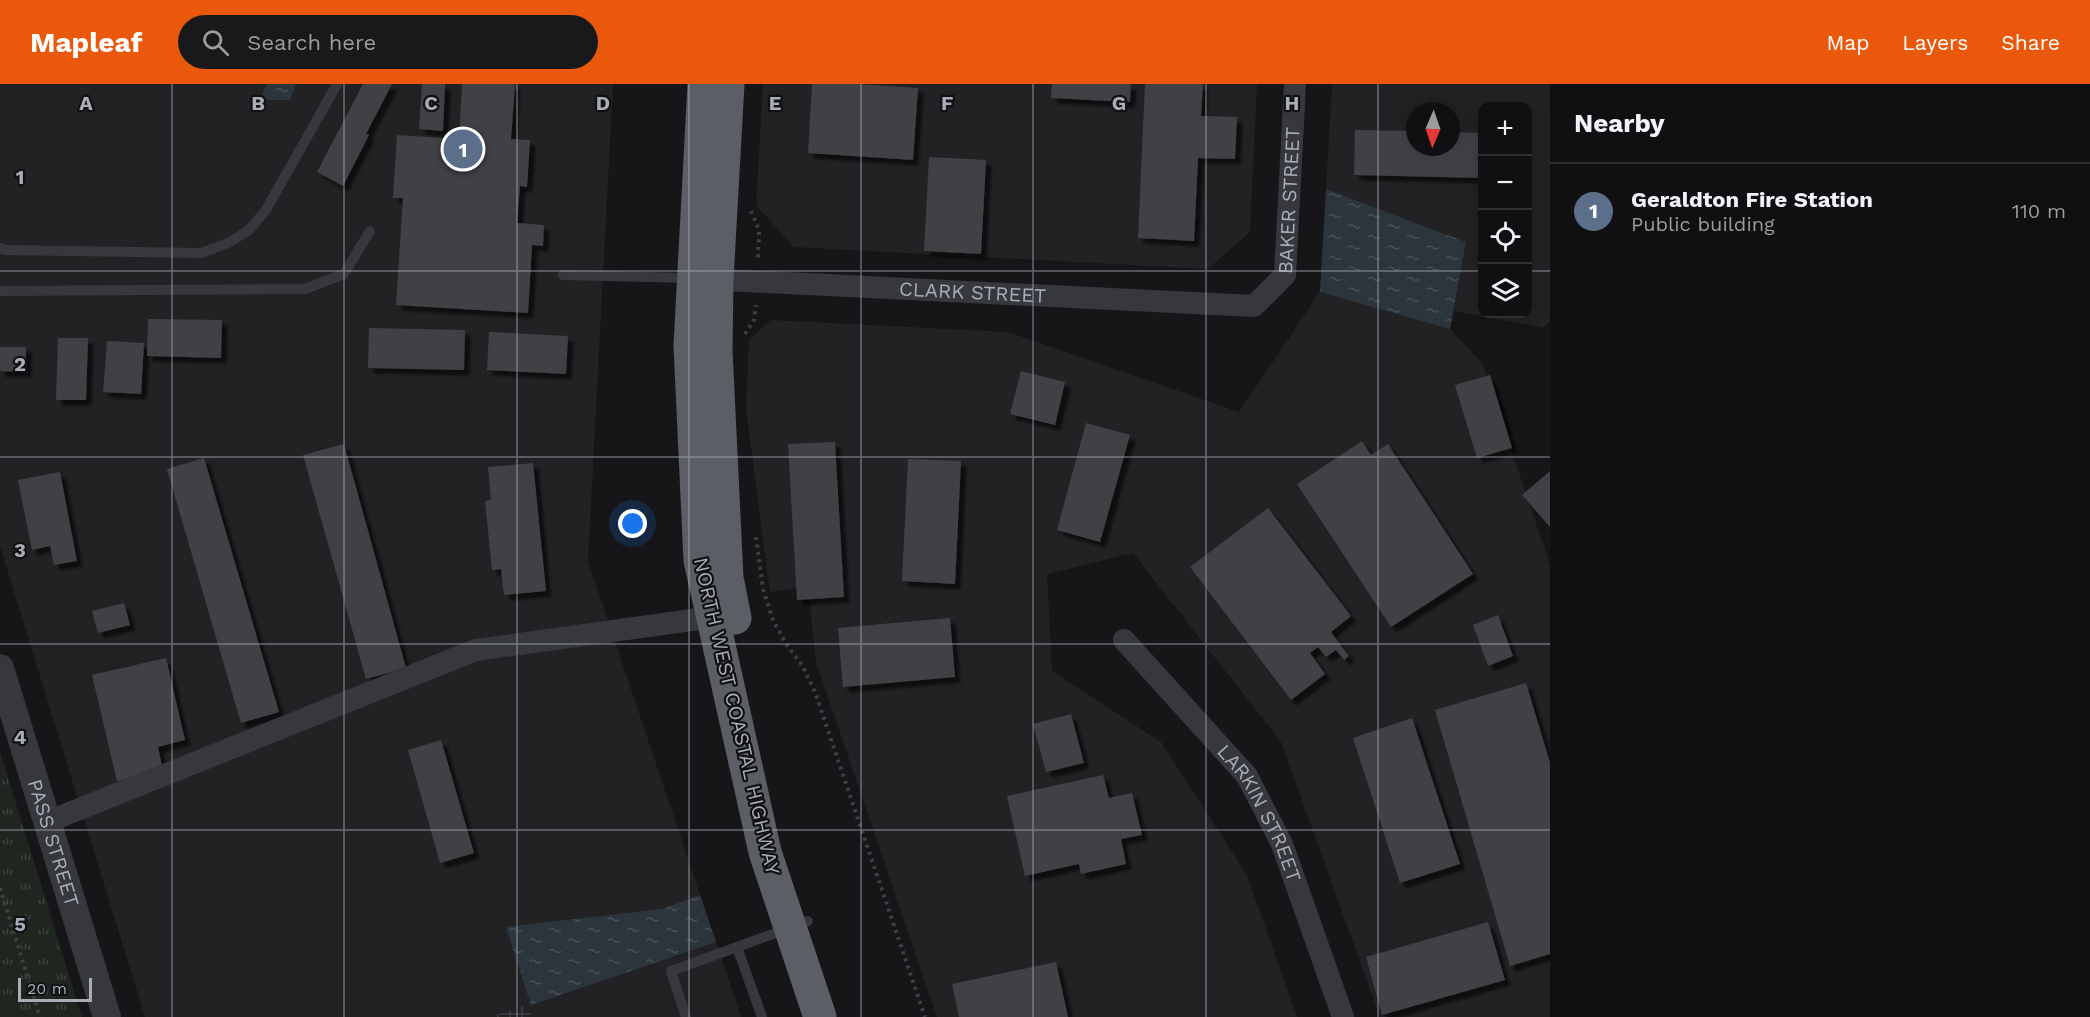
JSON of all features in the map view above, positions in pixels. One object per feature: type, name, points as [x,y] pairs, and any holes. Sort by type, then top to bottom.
[{"type":"highway","name":"NORTH WEST COASTAL HIGHWAY","points":[[704,84],[705,279],[716,350],[727,578],[820,1017]]},
{"type":"highway","name":"NORTH WEST COASTAL HIGHWAY","points":[[728,84],[705,279],[690,346],[700,560],[765,852],[843,1017]]},
{"type":"street","name":"BAKER STREET","points":[[1254,306],[1285,275],[1295,84]]},
{"type":"street","name":"CLARK STREET","points":[[705,279],[1254,306]]},
{"type":"street","points":[[47,822],[476,650],[713,617]]},
{"type":"street","name":"LARKIN STREET","points":[[1124,640],[1247,776],[1282,844],[1343,1017]]},
{"type":"street","name":"PASS STREET","points":[[0,668],[107,1017]]},
{"type":"lane","points":[[0,248],[5,250],[201,253],[228,243],[249,230],[266,210],[336,84]]},
{"type":"lane","points":[[0,291],[305,289],[344,274],[370,231]]},
{"type":"lane","points":[[563,275],[705,279]]},
{"type":"lane","points":[[686,1017],[671,970],[799,925]]},
{"type":"lane","points":[[737,947],[762,1017]]},
{"type":"path","points":[[752,200],[751,212],[759,230],[759,241]]},
{"type":"path","points":[[743,337],[754,320],[755,312]]},
{"type":"path","points":[[755,531],[763,589],[773,620],[786,644],[802,665],[815,692],[925,1017]]},
{"type":"path","points":[[0,888],[40,1017]]},
{"type":"shaded area","points":[[0,84],[613,84],[588,561],[741,1017],[145,1017],[0,546]]},
{"type":"shaded area","points":[[763,84],[1257,84],[1250,232],[1208,269],[794,247],[756,205]]},
{"type":"shaded area","points":[[1332,84],[1550,84],[1550,321],[1543,328],[1491,318],[1532,318],[1532,102],[1478,102],[1478,316],[1454,311],[1466,242],[1326,189]]},
{"type":"shaded area","points":[[1320,292],[1450,329],[1482,363],[1550,565],[1550,1017],[1380,1017],[1281,742],[1133,553],[1047,574],[1052,671],[1161,742],[1247,875],[1297,1017],[937,1017],[816,662],[808,587],[770,592],[746,409],[749,340],[771,320],[1008,332],[1239,412]]},
{"type":"shaded area","points":[[528,1004],[532,1017],[491,1017]]},
{"type":"green space","points":[[0,752],[82,1017],[0,1017]]},
{"type":"water","points":[[267,84],[296,84],[290,100],[260,100]]},
{"type":"water","points":[[1326,189],[1466,242],[1450,329],[1320,292]]},
{"type":"water","points":[[700,895],[716,942],[531,1005],[506,927],[662,909]]},
{"type":"building","points":[[363,84],[392,84],[343,186],[317,172]]},
{"type":"building","points":[[422,84],[445,84],[443,131],[419,129]]},
{"type":"building","points":[[462,84],[515,84],[511,139],[530,140],[527,187],[520,186],[517,223],[544,225],[543,246],[532,245],[528,313],[396,305],[403,198],[393,198],[397,135],[459,139]]},
{"type":"building","points":[[812,84],[918,88],[913,160],[808,153]]},
{"type":"building","points":[[1052,84],[1131,84],[1130,102],[1051,98]]},
{"type":"building","points":[[1145,84],[1203,84],[1201,116],[1237,117],[1235,159],[1198,158],[1194,241],[1138,238]]},
{"type":"building","points":[[1355,130],[1406,131],[1406,156],[1460,156],[1460,132],[1478,133],[1478,178],[1354,175]]},
{"type":"building","points":[[929,157],[986,160],[981,254],[924,251]]},
{"type":"building","points":[[148,319],[222,320],[221,358],[147,356]]},
{"type":"building","points":[[369,328],[465,330],[464,370],[368,368]]},
{"type":"building","points":[[489,332],[568,336],[566,374],[487,370]]},
{"type":"building","points":[[58,338],[88,338],[86,400],[56,400]]},
{"type":"building","points":[[107,341],[144,343],[141,394],[103,392]]},
{"type":"building","points":[[0,347],[26,347],[26,372],[0,371]]},
{"type":"building","points":[[1021,371],[1065,382],[1055,425],[1010,414]]},
{"type":"building","points":[[1490,375],[1512,448],[1477,458],[1455,385]]},
{"type":"building","points":[[1086,423],[1130,435],[1100,542],[1057,530]]},
{"type":"building","points":[[1362,441],[1371,455],[1388,444],[1473,574],[1391,627],[1297,484]]},
{"type":"building","points":[[835,442],[844,597],[797,600],[788,444]]},
{"type":"building","points":[[344,444],[406,668],[366,679],[303,455]]},
{"type":"building","points":[[204,458],[279,712],[241,723],[167,469]]},
{"type":"building","points":[[908,459],[961,461],[955,584],[902,581]]},
{"type":"building","points":[[533,463],[546,591],[504,595],[501,569],[492,570],[485,501],[491,500],[488,467]]},
{"type":"building","points":[[1550,471],[1550,527],[1522,495]]},
{"type":"building","points":[[60,472],[77,561],[54,565],[50,546],[32,550],[18,480]]},
{"type":"building","points":[[1268,508],[1351,616],[1331,632],[1349,656],[1344,660],[1336,650],[1326,657],[1318,647],[1310,653],[1325,674],[1291,700],[1190,567]]},
{"type":"building","points":[[124,603],[130,625],[98,633],[92,611]]},
{"type":"building","points":[[1498,615],[1513,656],[1488,666],[1473,625]]},
{"type":"building","points":[[950,618],[955,677],[843,687],[838,628]]},
{"type":"building","points":[[166,658],[185,740],[158,747],[163,771],[117,781],[92,675]]},
{"type":"building","points":[[1526,683],[1550,763],[1550,954],[1510,966],[1435,710]]},
{"type":"building","points":[[1071,714],[1084,763],[1046,772],[1033,724]]},
{"type":"building","points":[[1412,718],[1460,864],[1400,883],[1353,738]]},
{"type":"building","points":[[441,740],[474,853],[440,863],[408,750]]},
{"type":"building","points":[[1103,775],[1109,798],[1132,793],[1142,835],[1121,839],[1126,864],[1081,874],[1079,864],[1025,876],[1007,796]]},
{"type":"building","points":[[1488,922],[1505,980],[1382,1015],[1366,957]]},
{"type":"building","points":[[1056,962],[1068,1017],[959,1017],[952,984]]},
{"type":"place","name":"Geraldton Fire Station","points":[[463,149]]}]
